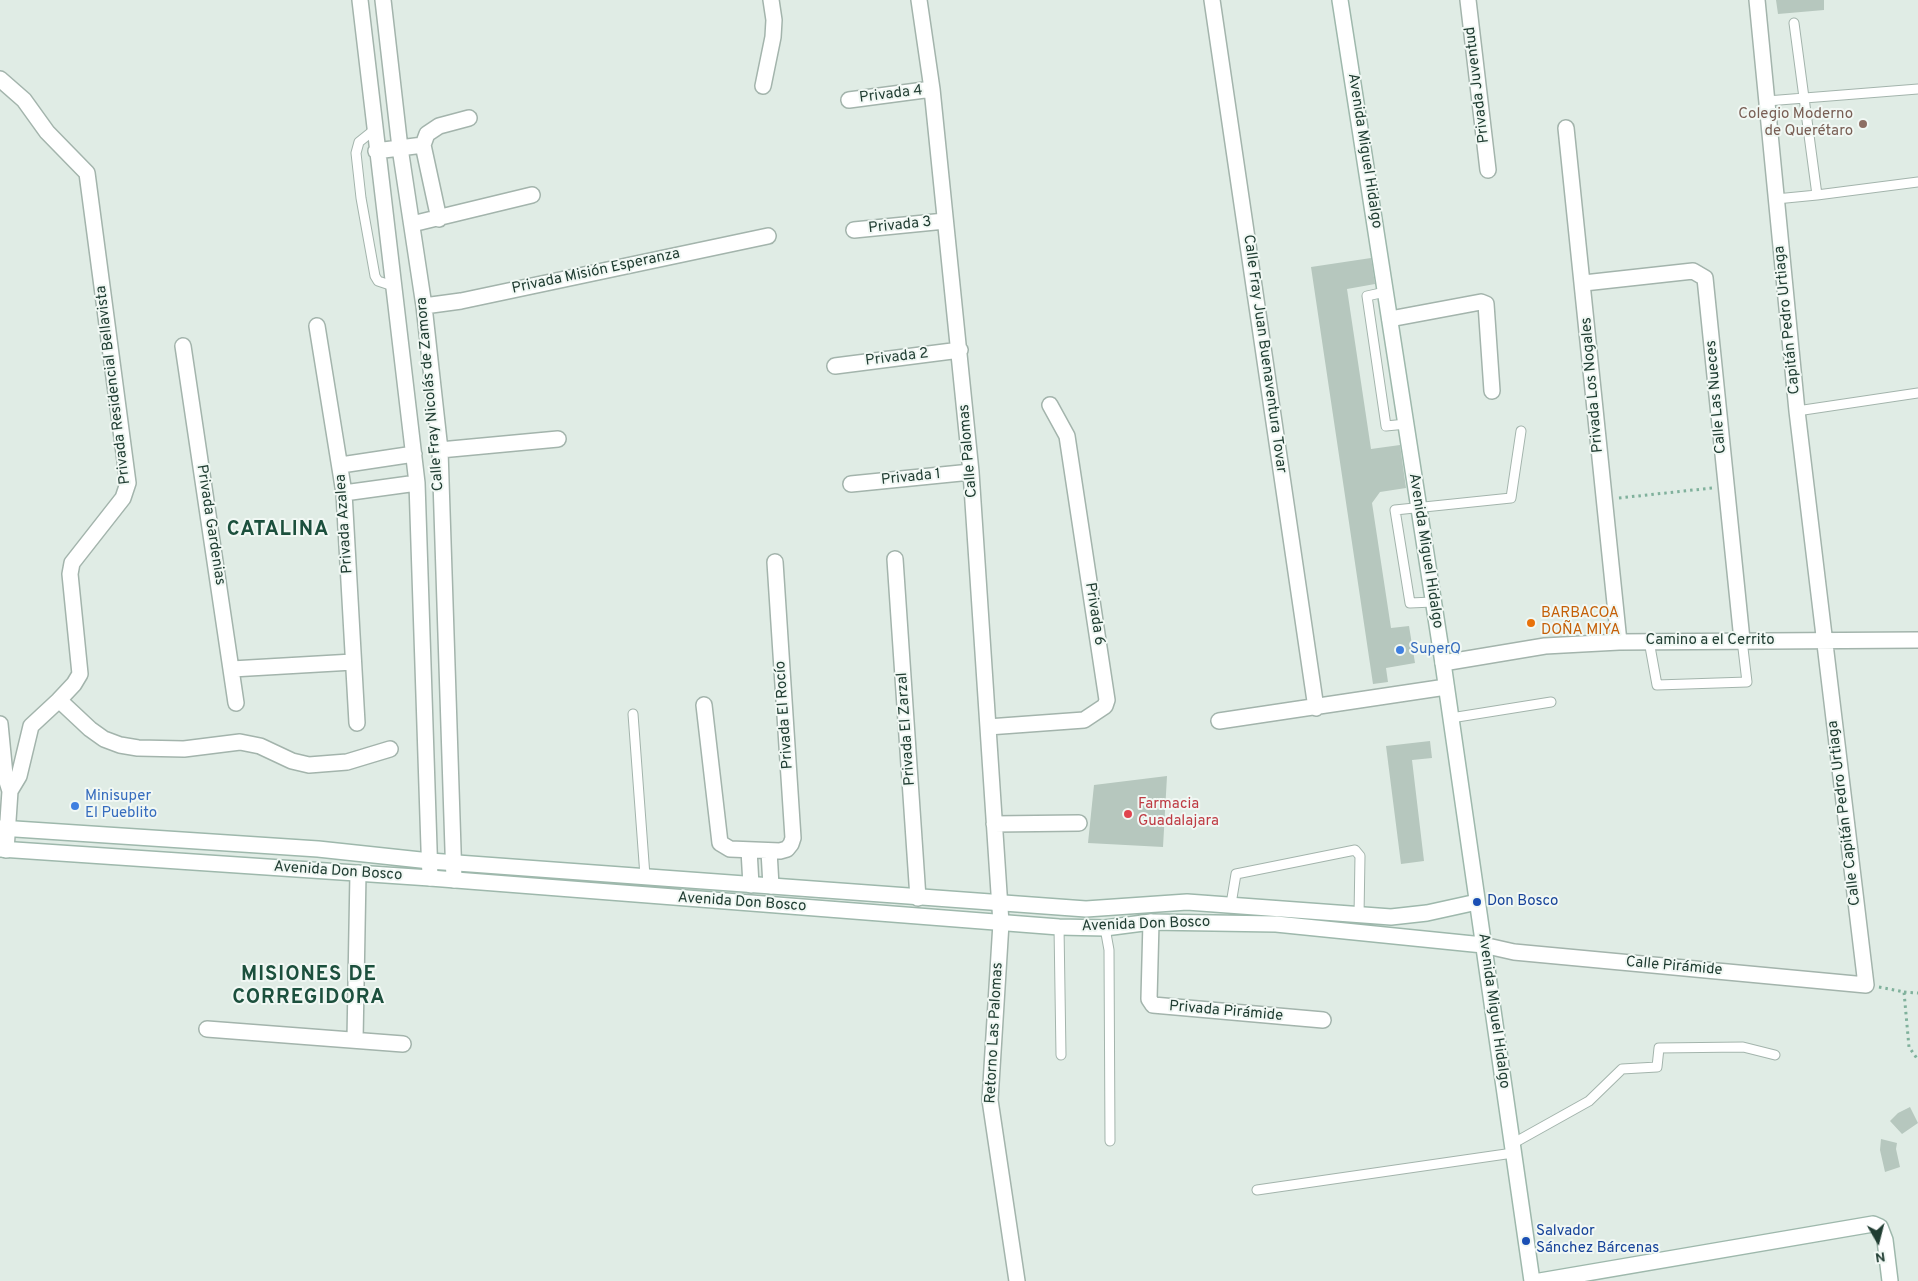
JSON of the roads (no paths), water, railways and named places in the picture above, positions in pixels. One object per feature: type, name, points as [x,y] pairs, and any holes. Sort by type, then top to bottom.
[{"type":"street","name":"Calle Fray Nicolás de Zamora","points":[[360,0],[376,151],[417,483],[430,878]]},
{"type":"street","name":"Calle Fray Nicolás de Zamora","points":[[383,0],[400,148],[424,306],[440,450],[454,880]]},
{"type":"street","points":[[763,86],[773,37],[774,20],[771,0]]},
{"type":"street","name":"Calle Palomas","points":[[918,0],[932,89],[960,350],[971,472],[1000,903]]},
{"type":"street","name":"Calle Fray Juan Buenaventura Tovar","points":[[1212,0],[1316,708]]},
{"type":"street","name":"Avenida Miguel Hidalgo","points":[[1340,0],[1443,663],[1532,1281]]},
{"type":"street","name":"Privada Juventud","points":[[1468,0],[1488,170]]},
{"type":"street","name":"Capitán Pedro Urtiaga","points":[[1757,0],[1797,411],[1824,640]]},
{"type":"street","name":"Privada Residencial Bellavista","points":[[0,79],[24,100],[47,132],[87,174],[128,483],[124,498],[72,563],[70,574],[80,674],[74,684],[59,700],[31,726],[20,776],[10,790],[3,849]]},
{"type":"street","name":"Privada 4","points":[[849,100],[932,89]]},
{"type":"street","points":[[439,219],[423,146],[427,134],[438,126],[469,118]]},
{"type":"street","name":"Privada Los Nogales","points":[[1566,128],[1584,283],[1603,500],[1619,642]]},
{"type":"street","points":[[376,151],[423,146]]},
{"type":"street","points":[[412,224],[532,195]]},
{"type":"street","name":"Privada 3","points":[[854,230],[946,221]]},
{"type":"street","name":"Privada Misión Esperanza","points":[[424,306],[461,301],[768,236]]},
{"type":"street","name":"Calle Las Nueces","points":[[1584,283],[1693,271],[1705,278],[1742,640]]},
{"type":"street","points":[[1390,320],[1480,302],[1486,304],[1492,391]]},
{"type":"street","name":"Privada Azalea","points":[[317,326],[341,465],[344,493],[357,723]]},
{"type":"street","name":"Privada Gardenias","points":[[183,346],[236,703]]},
{"type":"street","name":"Privada 2","points":[[835,366],[960,350]]},
{"type":"street","name":"Privada 6","points":[[988,727],[1084,720],[1105,706],[1107,700],[1067,436],[1050,405]]},
{"type":"street","points":[[410,420],[436,415]]},
{"type":"street","points":[[440,450],[558,439]]},
{"type":"street","points":[[341,465],[414,454]]},
{"type":"street","name":"Privada 1","points":[[851,484],[971,472]]},
{"type":"street","points":[[344,493],[417,483]]},
{"type":"street","name":"Privada El Zarzal","points":[[896,559],[918,898]]},
{"type":"street","name":"Privada El Rocío","points":[[704,705],[718,837],[724,847],[769,851],[787,849],[793,838],[775,562]]},
{"type":"street","name":"Calle Capitán Pedro Urtiaga","points":[[1824,640],[1866,985]]},
{"type":"street","name":"Camino a el Cerrito","points":[[1443,663],[1545,646],[1619,642],[1918,640]]},
{"type":"street","points":[[232,669],[353,662]]},
{"type":"street","points":[[1219,721],[1316,708],[1446,687]]},
{"type":"street","points":[[59,700],[90,729],[104,739],[129,746],[184,749],[240,742],[260,746],[292,761],[309,765],[347,762],[390,749]]},
{"type":"street","name":"Privada Residencial Bellavista","points":[[0,724],[5,775],[10,790]]},
{"type":"street","points":[[994,824],[1079,823]]},
{"type":"street","name":"Avenida Don Bosco","points":[[4,828],[318,849],[430,861],[1086,909],[1188,902],[1391,917],[1427,913],[1477,902]]},
{"type":"street","name":"Avenida Don Bosco","points":[[3,849],[430,878],[1059,927],[1105,928],[1151,922],[1276,924],[1483,945]]},
{"type":"street","points":[[749,850],[751,885]]},
{"type":"street","points":[[769,851],[771,886]]},
{"type":"street","points":[[355,1040],[358,873]]},
{"type":"street","name":"Retorno Las Palomas","points":[[1000,903],[1001,923],[990,1100],[1017,1281]]},
{"type":"street","name":"Privada Pirámide","points":[[1151,922],[1149,999],[1153,1005],[1323,1020]]},
{"type":"street","name":"Calle Pirámide","points":[[1483,945],[1514,952],[1866,985]]},
{"type":"street","points":[[207,1029],[403,1044]]},
{"type":"street","points":[[1540,1281],[1557,1280],[1873,1224],[1880,1227],[1885,1240],[1890,1281]]},
{"type":"lane","points":[[1794,23],[1817,195]]},
{"type":"lane","points":[[1767,101],[1918,89]]},
{"type":"lane","points":[[374,130],[359,142],[356,153],[361,198],[374,276],[378,281],[393,286]]},
{"type":"lane","points":[[1776,200],[1918,182]]},
{"type":"lane","points":[[1385,292],[1368,296],[1386,426],[1406,424]]},
{"type":"lane","points":[[1797,411],[1918,393]]},
{"type":"lane","points":[[1433,602],[1410,603],[1395,510],[1511,498],[1521,431]]},
{"type":"lane","points":[[1648,641],[1657,684],[1747,682],[1742,640]]},
{"type":"lane","points":[[1451,718],[1551,702]]},
{"type":"lane","points":[[632,714],[645,876]]},
{"type":"lane","points":[[1231,904],[1236,874],[1355,850],[1360,856],[1360,915]]},
{"type":"lane","points":[[1059,927],[1061,1055]]},
{"type":"lane","points":[[1105,928],[1109,950],[1110,1141]]},
{"type":"lane","points":[[1257,1190],[1513,1148],[1589,1100],[1622,1069],[1657,1067],[1659,1048],[1743,1047],[1776,1055]]},
{"type":"place","name":"Colegio Moderno de Querétaro","points":[[1863,124]]},
{"type":"place","name":"BARBACOA DOÑA MIYA","points":[[1531,623]]},
{"type":"place","name":"SuperQ","points":[[1400,650]]},
{"type":"place","name":"Minisuper El Pueblito","points":[[75,806]]},
{"type":"place","name":"Farmacia Guadalajara","points":[[1128,814]]},
{"type":"place","name":"Don Bosco","points":[[1477,902]]},
{"type":"place","name":"Salvador Sánchez Bárcenas","points":[[1526,1241]]},
{"type":"district","name":"CATALINA","points":[[278,531]]},
{"type":"district","name":"MISIONES DE CORREGIDORA","points":[[309,988]]}]
